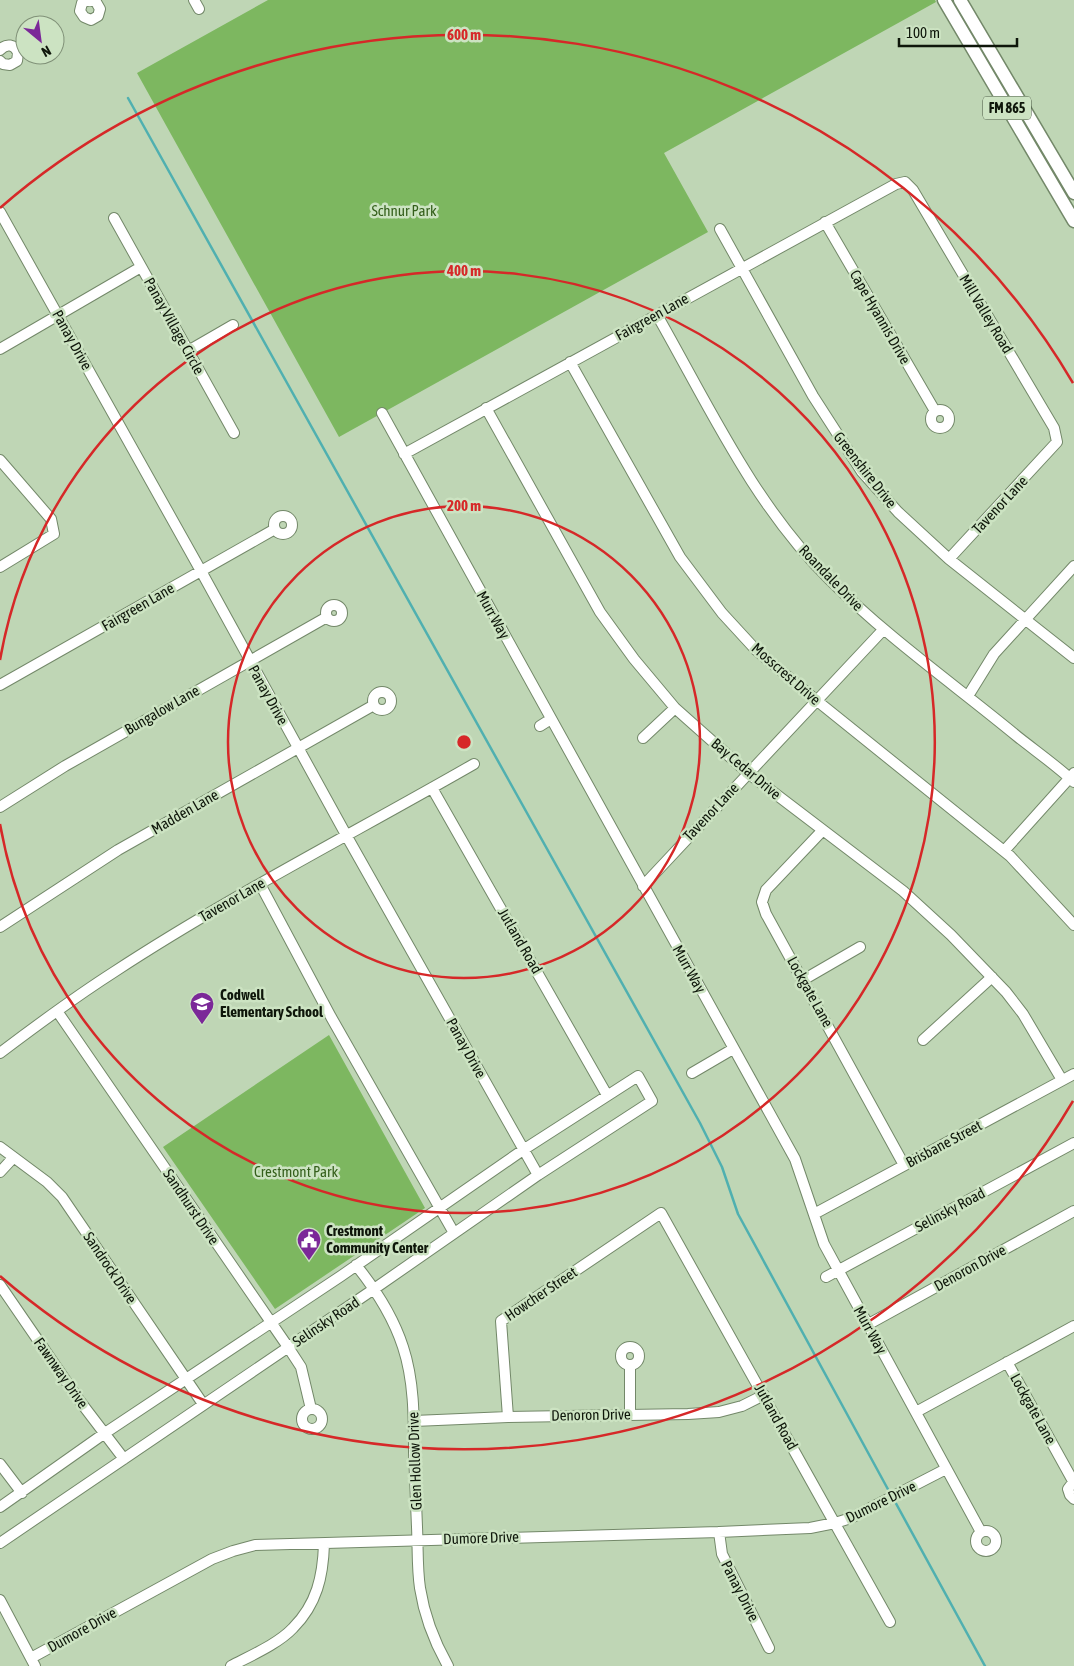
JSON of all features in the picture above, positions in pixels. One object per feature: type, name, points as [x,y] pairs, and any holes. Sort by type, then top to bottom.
[{"type":"main road","name":"FM 865","points":[[944,0],[1074,221]]},
{"type":"main road","name":"FM 865","points":[[960,0],[1074,193]]},
{"type":"main road","points":[[1014,120],[1027,112]]},
{"type":"street","points":[[0,61],[3,64],[10,65],[17,61],[18,57],[14,47],[10,45],[1,46]]},
{"type":"street","name":"Mill Valley Road","points":[[901,183],[906,182],[913,190],[1054,428],[1057,442],[1050,451]]},
{"type":"street","name":"Fairgreen Lane","points":[[404,454],[826,222],[901,183]]},
{"type":"street","name":"Panay Drive","points":[[0,212],[201,571],[346,836],[538,1175]]},
{"type":"street","name":"Panay Village Circle","points":[[114,218],[234,433]]},
{"type":"street","name":"Cape Hyannis Drive","points":[[826,222],[935,411]]},
{"type":"street","name":"Greenshire Drive","points":[[720,229],[813,396],[862,472],[898,512],[949,559],[1074,658]]},
{"type":"street","points":[[0,348],[141,267]]},
{"type":"street","name":"Roandale Drive","points":[[657,315],[747,474],[785,530],[829,579],[883,630],[1072,778]]},
{"type":"street","points":[[188,350],[233,325]]},
{"type":"street","name":"Mosscrest Drive","points":[[570,362],[680,557],[722,613],[756,650],[1004,851],[1074,925]]},
{"type":"street","name":"Bay Cedar Drive","points":[[486,408],[600,612],[634,659],[675,708],[748,773],[903,892],[951,935],[992,977],[1023,1014],[1062,1080]]},
{"type":"street","name":"Murr Way","points":[[382,413],[795,1159],[824,1244],[981,1532]]},
{"type":"street","name":"Tavenor Lane","points":[[949,559],[1050,451]]},
{"type":"street","points":[[0,460],[51,519],[54,534],[0,567]]},
{"type":"street","name":"Fairgreen Lane","points":[[0,685],[275,529]]},
{"type":"street","points":[[968,696],[994,654],[1074,566]]},
{"type":"street","name":"Bungalow Lane","points":[[0,807],[65,766],[248,660],[327,617]]},
{"type":"street","name":"Tavenor Lane","points":[[643,886],[883,630]]},
{"type":"street","name":"Madden Lane","points":[[0,927],[118,850],[374,705]]},
{"type":"street","points":[[643,738],[675,708]]},
{"type":"street","points":[[540,726],[551,719]]},
{"type":"street","name":"Tavenor Lane","points":[[0,1053],[114,972],[185,927],[474,764]]},
{"type":"street","points":[[1004,851],[1072,778]]},
{"type":"street","name":"Jutland Road","points":[[432,788],[607,1095]]},
{"type":"street","name":"Lockgate Lane","points":[[822,830],[766,890],[762,902],[766,914],[904,1165]]},
{"type":"street","points":[[260,884],[331,1017],[454,1233]]},
{"type":"street","points":[[803,980],[860,947]]},
{"type":"street","points":[[923,1040],[992,977]]},
{"type":"street","name":"Sandhurst Drive","points":[[57,1011],[288,1347],[302,1373],[311,1409]]},
{"type":"street","points":[[692,1073],[733,1049]]},
{"type":"street","name":"Brisbane Street","points":[[814,1214],[1074,1074]]},
{"type":"street","name":"Selinsky Road","points":[[0,1507],[105,1433],[356,1265],[523,1150],[638,1076],[652,1101],[538,1175],[374,1289],[0,1543]]},
{"type":"street","name":"Selinsky Road","points":[[826,1277],[1074,1143]]},
{"type":"street","name":"Sandrock Drive","points":[[0,1147],[47,1182],[62,1197],[204,1404]]},
{"type":"street","points":[[0,1172],[13,1158]]},
{"type":"street","name":"Denoron Drive","points":[[867,1325],[1074,1211]]},
{"type":"street","name":"Jutland Road","points":[[661,1213],[890,1622]]},
{"type":"street","name":"Howcher Street","points":[[508,1417],[501,1321],[661,1213]]},
{"type":"street","name":"Glen Hollow Drive","points":[[356,1265],[388,1312],[403,1347],[411,1381],[420,1589],[427,1617],[444,1665]]},
{"type":"street","name":"Fawnway Drive","points":[[0,1285],[79,1400],[124,1458]]},
{"type":"street","points":[[916,1412],[1074,1326]]},
{"type":"street","name":"Lockgate Lane","points":[[1007,1362],[1074,1481],[1068,1489],[1074,1499]]},
{"type":"street","points":[[630,1365],[630,1414]]},
{"type":"street","name":"Denoron Drive","points":[[414,1421],[719,1412],[742,1406],[764,1395]]},
{"type":"street","points":[[0,1464],[22,1493]]},
{"type":"street","name":"Dumore Drive","points":[[33,1662],[212,1559],[255,1545],[810,1528],[835,1523],[858,1515],[946,1469]]},
{"type":"street","name":"Panay Drive","points":[[719,1532],[722,1554],[769,1648]]},
{"type":"street","points":[[231,1666],[268,1646],[293,1629],[308,1610],[316,1593],[323,1569],[324,1544]]},
{"type":"street","points":[[0,1600],[33,1662]]},
{"type":"green space","name":"Schnur Park","points":[[268,0],[935,0],[936,2],[664,153],[708,232],[339,437],[137,73]]},
{"type":"green space","name":"Crestmont Park","points":[[329,1035],[425,1208],[275,1309],[163,1147]]},
{"type":"waterway","points":[[128,98],[700,1123],[722,1167],[738,1214],[890,1493]]},
{"type":"waterway","points":[[893,1498],[985,1666]]},
{"type":"place","name":"Codwell Elementary School","points":[[202,1025]]},
{"type":"place","name":"Crestmont Community Center","points":[[309,1261]]}]
